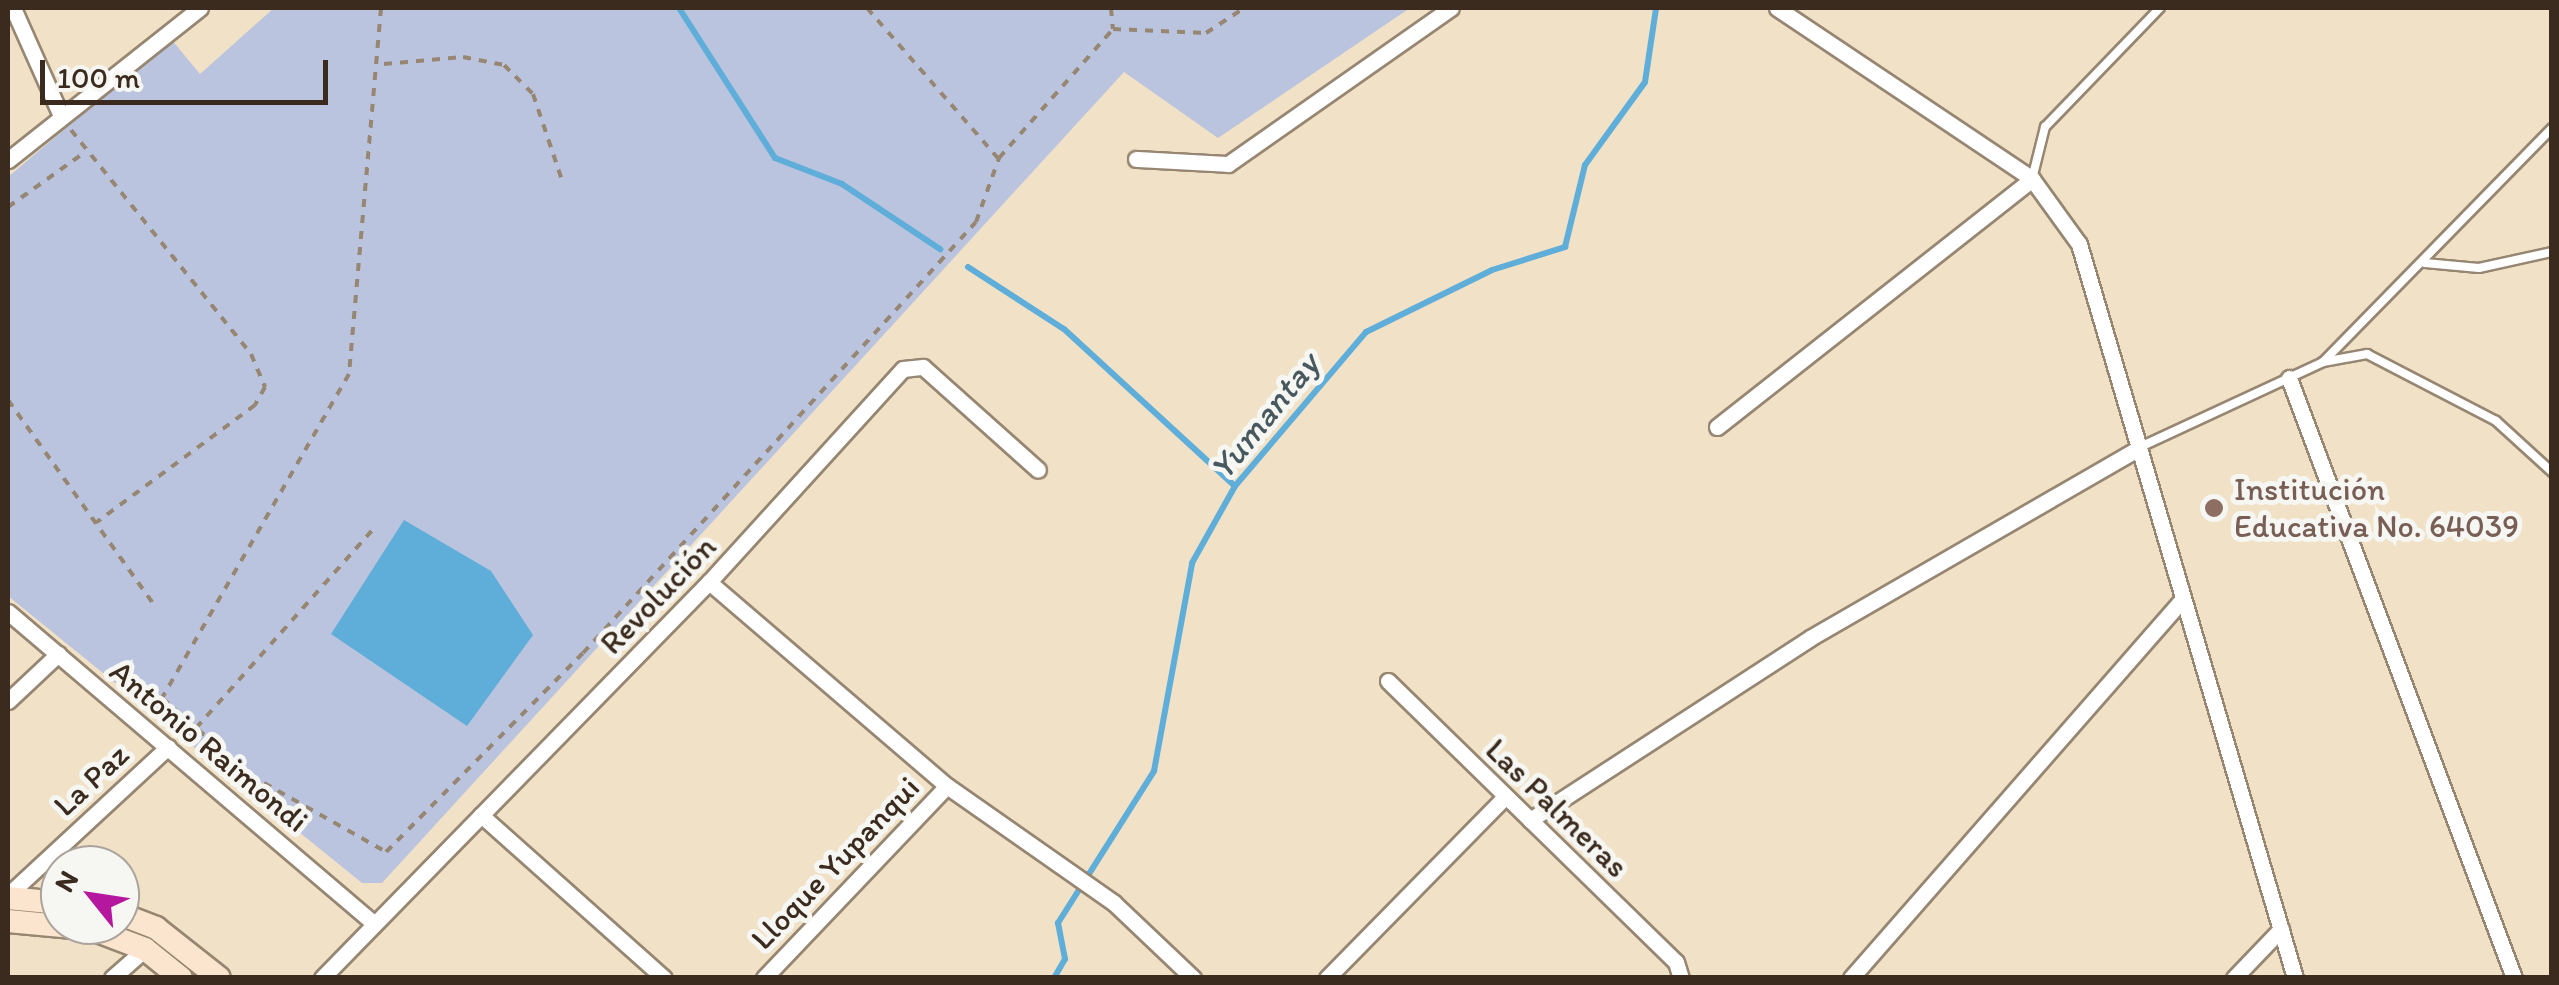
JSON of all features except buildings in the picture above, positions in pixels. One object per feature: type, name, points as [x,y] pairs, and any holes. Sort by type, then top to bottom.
[{"type":"main road","points":[[8,896],[40,900]]},
{"type":"main road","points":[[8,922],[92,929],[145,949],[180,978]]},
{"type":"main road","points":[[140,922],[156,928],[219,978]]},
{"type":"street","points":[[13,8],[61,116]]},
{"type":"street","points":[[8,160],[200,8]]},
{"type":"street","points":[[1136,160],[1228,164],[1451,8]]},
{"type":"street","points":[[1776,8],[1908,91],[2032,179],[2079,244],[2181,600],[2296,978]]},
{"type":"street","points":[[1717,427],[2032,179]]},
{"type":"street","name":"Revolución","points":[[322,978],[709,582],[912,365],[1038,470]]},
{"type":"street","points":[[2289,378],[2514,978]]},
{"type":"street","points":[[1530,820],[1810,638],[2137,449]]},
{"type":"street","points":[[709,582],[947,786],[1114,903],[1193,978]]},
{"type":"street","points":[[1852,978],[2181,600]]},
{"type":"street","name":"Antonio Raimondi","points":[[8,612],[374,923]]},
{"type":"street","points":[[8,701],[58,654]]},
{"type":"street","name":"Las Palmeras","points":[[1388,681],[1676,962],[1681,978]]},
{"type":"street","name":"La Paz","points":[[8,896],[168,747]]},
{"type":"street","name":"Lloque Yupanqui","points":[[764,978],[947,786]]},
{"type":"street","points":[[1327,978],[1505,797]]},
{"type":"street","points":[[482,815],[664,978]]},
{"type":"street","points":[[2234,978],[2281,928]]},
{"type":"street","points":[[112,978],[145,949]]},
{"type":"lane","points":[[2142,8],[2150,18]]},
{"type":"lane","points":[[2032,179],[2044,126],[2160,8]]},
{"type":"lane","points":[[2137,449],[2323,362],[2425,264],[2552,128]]},
{"type":"lane","points":[[2425,264],[2479,268],[2552,252]]},
{"type":"lane","points":[[2323,362],[2381,356],[2496,421],[2552,472]]},
{"type":"path","points":[[381,8],[382,64],[350,374],[162,698],[250,775],[386,852],[583,652],[976,222],[998,158],[1113,28],[1111,8]]},
{"type":"path","points":[[867,8],[998,158]]},
{"type":"path","points":[[1113,28],[1206,33],[1244,8]]},
{"type":"path","points":[[382,64],[463,57],[504,65],[533,94],[561,177]]},
{"type":"path","points":[[61,116],[252,354],[265,388],[255,405],[98,522]]},
{"type":"path","points":[[8,207],[87,150]]},
{"type":"path","points":[[8,400],[153,603]]},
{"type":"path","points":[[196,728],[374,528]]},
{"type":"shaded area","points":[[274,8],[1410,8],[1218,138],[1124,72],[382,883],[362,883],[8,596],[8,177],[171,39],[200,74]]},
{"type":"water","points":[[404,520],[491,571],[533,635],[467,726],[331,634]]},
{"type":"waterway","points":[[679,8],[775,158],[842,184],[940,249]]},
{"type":"waterway","name":"Yumantay","points":[[1054,978],[1065,959],[1058,923],[1154,771],[1192,563],[1235,486],[1366,332],[1492,270],[1565,247],[1585,165],[1645,82],[1656,8]]},
{"type":"waterway","points":[[968,267],[1064,329],[1235,486]]},
{"type":"place","name":"Institución Educativa No. 64039","points":[[2214,508]]}]
